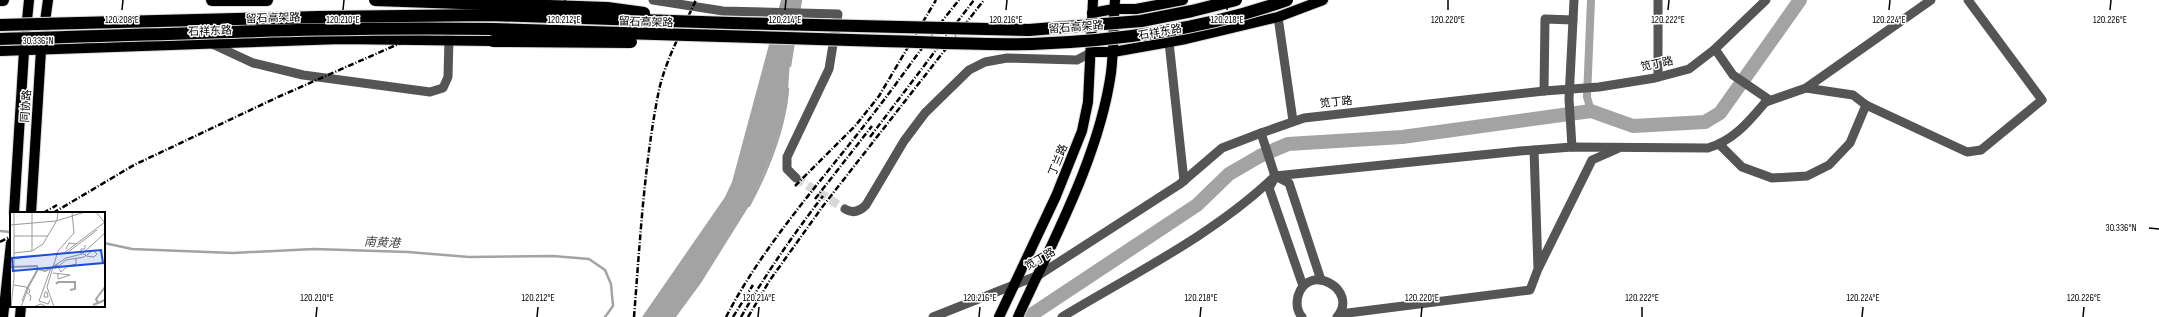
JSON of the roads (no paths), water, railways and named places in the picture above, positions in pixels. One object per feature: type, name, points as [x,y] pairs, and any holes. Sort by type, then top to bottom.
[{"type":"highway","points":[[212,0],[267,0]]},
{"type":"highway","points":[[375,0],[607,8],[731,23]]},
{"type":"highway","name":"留石高架路","points":[[0,26],[319,17],[490,15],[731,23],[1029,30],[1141,20],[1192,11],[1236,0]]},
{"type":"highway","name":"留石高架路","points":[[0,39],[310,30],[492,29],[730,38],[1030,44],[1085,41],[1142,34],[1194,25],[1265,8],[1287,0]]},
{"type":"highway","points":[[493,41],[649,42],[730,38]]},
{"type":"main road","name":"同协路","points":[[14,212],[24,51],[29,0]]},
{"type":"main road","name":"同协路","points":[[31,212],[41,50],[48,0]]},
{"type":"main road","name":"丁兰路","points":[[999,317],[1056,196],[1077,145],[1088,102],[1092,52],[1093,0]]},
{"type":"main road","points":[[1092,13],[1114,4],[1136,9],[1183,0]]},
{"type":"main road","name":"石祥东路","points":[[1092,52],[1113,52],[1169,42],[1278,18],[1323,0]]},
{"type":"main road","points":[[1018,317],[1039,275],[1089,156],[1100,122],[1113,52],[1114,4]]},
{"type":"main road","name":"石祥东路","points":[[0,51],[341,39],[493,41]]},
{"type":"main road","points":[[3,317],[10,252]]},
{"type":"main road","points":[[20,317],[21,307]]},
{"type":"street","points":[[208,43],[253,63],[303,75],[430,92],[443,88],[448,77],[450,0]]},
{"type":"street","points":[[653,0],[694,5],[707,10],[838,14],[829,69],[787,157],[787,169],[796,178]]},
{"type":"street","points":[[1572,147],[1573,136],[1569,99],[1574,0]]},
{"type":"street","points":[[1658,0],[1658,77]]},
{"type":"street","name":"笕丁路","points":[[933,317],[1039,275],[1134,215],[1184,181],[1222,148],[1262,137],[1293,121],[1304,118],[1544,90],[1599,87],[1658,77],[1689,69],[1715,49],[1766,0]]},
{"type":"street","points":[[1067,316],[1209,228],[1257,193],[1275,176],[1572,147],[1708,148],[1720,145],[1738,133],[1766,102],[1806,88],[1931,0]]},
{"type":"street","points":[[1806,88],[1853,95],[1866,105],[1967,152],[1981,150],[2042,100],[1968,0]]},
{"type":"street","points":[[1278,18],[1293,121]]},
{"type":"street","points":[[1544,90],[1544,19],[1572,20]]},
{"type":"street","points":[[1169,42],[1184,181]]},
{"type":"street","points":[[1715,49],[1733,75],[1768,99],[1766,102]]},
{"type":"street","points":[[845,209],[849,211],[859,211],[866,205],[904,141],[925,113],[970,70],[985,62],[1007,58],[1077,60],[1092,52]]},
{"type":"street","points":[[1720,145],[1742,167],[1772,178],[1806,176],[1829,165],[1850,143],[1866,105]]},
{"type":"street","points":[[1262,137],[1275,176],[1269,188],[1303,286]]},
{"type":"street","points":[[1302,317],[1297,308],[1296,300],[1303,286],[1314,280],[1321,280],[1335,286],[1340,292],[1342,299],[1338,316],[1530,290],[1538,268],[1592,160],[1620,148]]},
{"type":"street","points":[[1534,150],[1538,268]]},
{"type":"street","points":[[1275,176],[1289,183],[1321,280]]},
{"type":"waterway","points":[[799,11],[801,0]]},
{"type":"waterway","points":[[1591,0],[1587,97],[1591,111]]},
{"type":"waterway","points":[[1024,317],[1031,315],[1197,205],[1229,174],[1260,156],[1288,144],[1402,137],[1591,111],[1633,126],[1705,122],[1720,113],[1800,0]]},
{"type":"waterway","points":[[790,66],[794,41]]},
{"type":"waterway","points":[[749,206],[774,149],[783,119],[788,89]]},
{"type":"waterway","name":"南黄港","points":[[0,231],[10,232]]},
{"type":"waterway","name":"南黄港","points":[[105,243],[132,249],[233,253],[314,249],[408,252],[469,257],[553,256],[589,259],[605,270],[611,284],[613,306],[605,317]]},
{"type":"tunnel","points":[[796,178],[845,209]]},
{"type":"railway","points":[[55,212],[134,165],[278,97],[403,42],[489,0]]},
{"type":"railway","points":[[634,317],[646,175],[659,90],[670,55],[696,0]]},
{"type":"railway","points":[[795,186],[856,125],[879,96],[936,0]]},
{"type":"railway","points":[[726,317],[742,289],[777,236],[877,109],[959,0]]},
{"type":"railway","points":[[870,137],[974,0]]},
{"type":"railway","points":[[748,317],[770,280],[823,206],[984,0]]},
{"type":"railway","points":[[815,199],[872,126]]},
{"type":"railway","points":[[741,317],[780,255],[823,196]]},
{"type":"railway","points":[[45,212],[57,205]]},
{"type":"railway","points":[[0,242],[10,237]]},
{"type":"railway","points":[[733,317],[753,285]]}]
